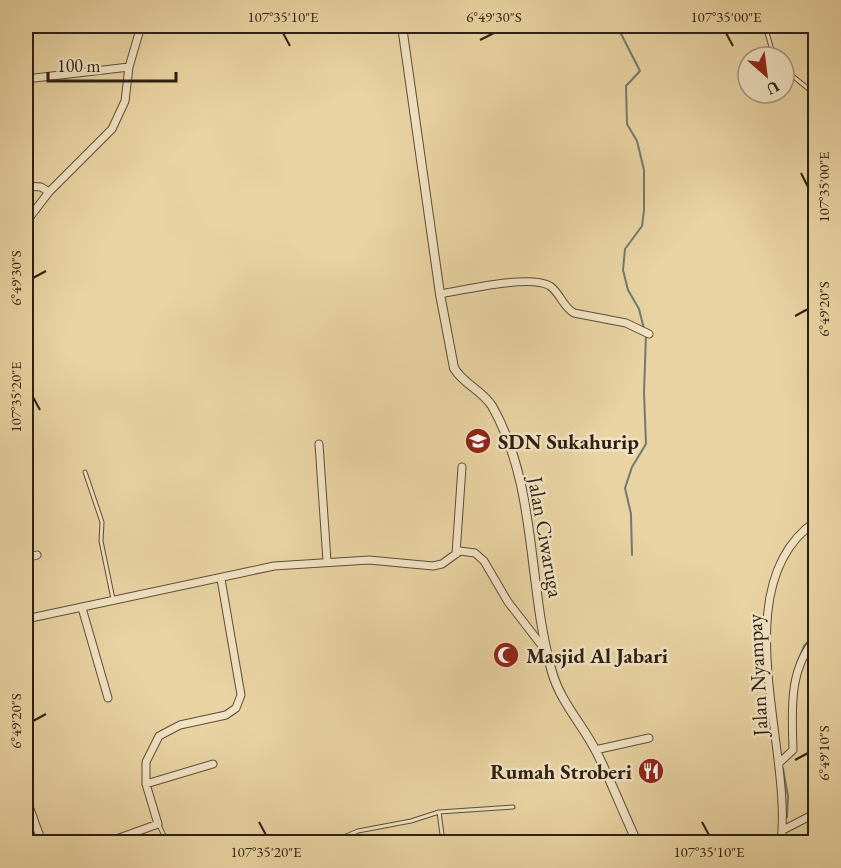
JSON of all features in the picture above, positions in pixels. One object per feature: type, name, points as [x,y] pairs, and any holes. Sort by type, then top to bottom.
[{"type":"street","points":[[26,222],[49,192],[112,129],[125,101],[129,67],[141,26]]},
{"type":"street","name":"Jalan Ciwaruga","points":[[402,26],[440,294],[454,368],[458,375],[484,395],[492,406],[514,460],[522,492],[552,673],[565,702],[596,750],[637,843]]},
{"type":"street","points":[[26,79],[129,67]]},
{"type":"street","points":[[26,186],[41,187],[49,192]]},
{"type":"street","points":[[440,294],[538,282],[553,289],[567,309],[574,314],[626,323],[649,334]]},
{"type":"street","points":[[319,444],[327,561]]},
{"type":"street","points":[[456,554],[462,467]]},
{"type":"street","name":"Jalan Nyampay","points":[[782,843],[779,763],[767,646],[770,595],[775,576],[790,544],[816,521]]},
{"type":"street","points":[[26,619],[274,566],[369,560],[433,566],[442,564],[456,554],[466,551],[475,553],[484,561],[508,602],[548,653]]},
{"type":"street","points":[[26,558],[37,555]]},
{"type":"street","points":[[108,843],[158,824],[147,784],[146,762],[159,736],[180,725],[226,715],[236,708],[241,695],[221,579]]},
{"type":"street","points":[[82,608],[108,698]]},
{"type":"street","points":[[779,763],[793,750],[791,700],[803,657],[816,638]]},
{"type":"street","points":[[596,750],[649,738]]},
{"type":"street","points":[[147,784],[213,764]]},
{"type":"street","points":[[26,798],[42,843]]},
{"type":"street","points":[[783,830],[816,813]]},
{"type":"lane","points":[[765,26],[771,45]]},
{"type":"lane","points":[[796,79],[816,95]]},
{"type":"lane","points":[[85,472],[102,522],[102,549],[114,601]]},
{"type":"lane","points":[[332,843],[358,831],[411,821],[439,812],[513,807]]},
{"type":"lane","points":[[439,812],[443,843]]},
{"type":"lane","points":[[158,824],[166,843]]},
{"type":"waterway","points":[[617,26],[640,71],[626,86],[627,124],[637,141],[644,170],[644,210],[642,226],[625,249],[623,270],[628,290],[639,309],[644,329]]},
{"type":"waterway","points":[[632,555],[631,514],[625,488],[632,467],[646,444],[644,393],[646,334]]},
{"type":"waterway","points":[[799,659],[804,646],[816,633]]},
{"type":"waterway","points":[[783,769],[788,796],[787,817]]},
{"type":"place","name":"SDN Sukahurip","points":[[478,441]]},
{"type":"place","name":"Masjid Al Jabari","points":[[506,655]]},
{"type":"place","name":"Rumah Stroberi","points":[[651,771]]}]
